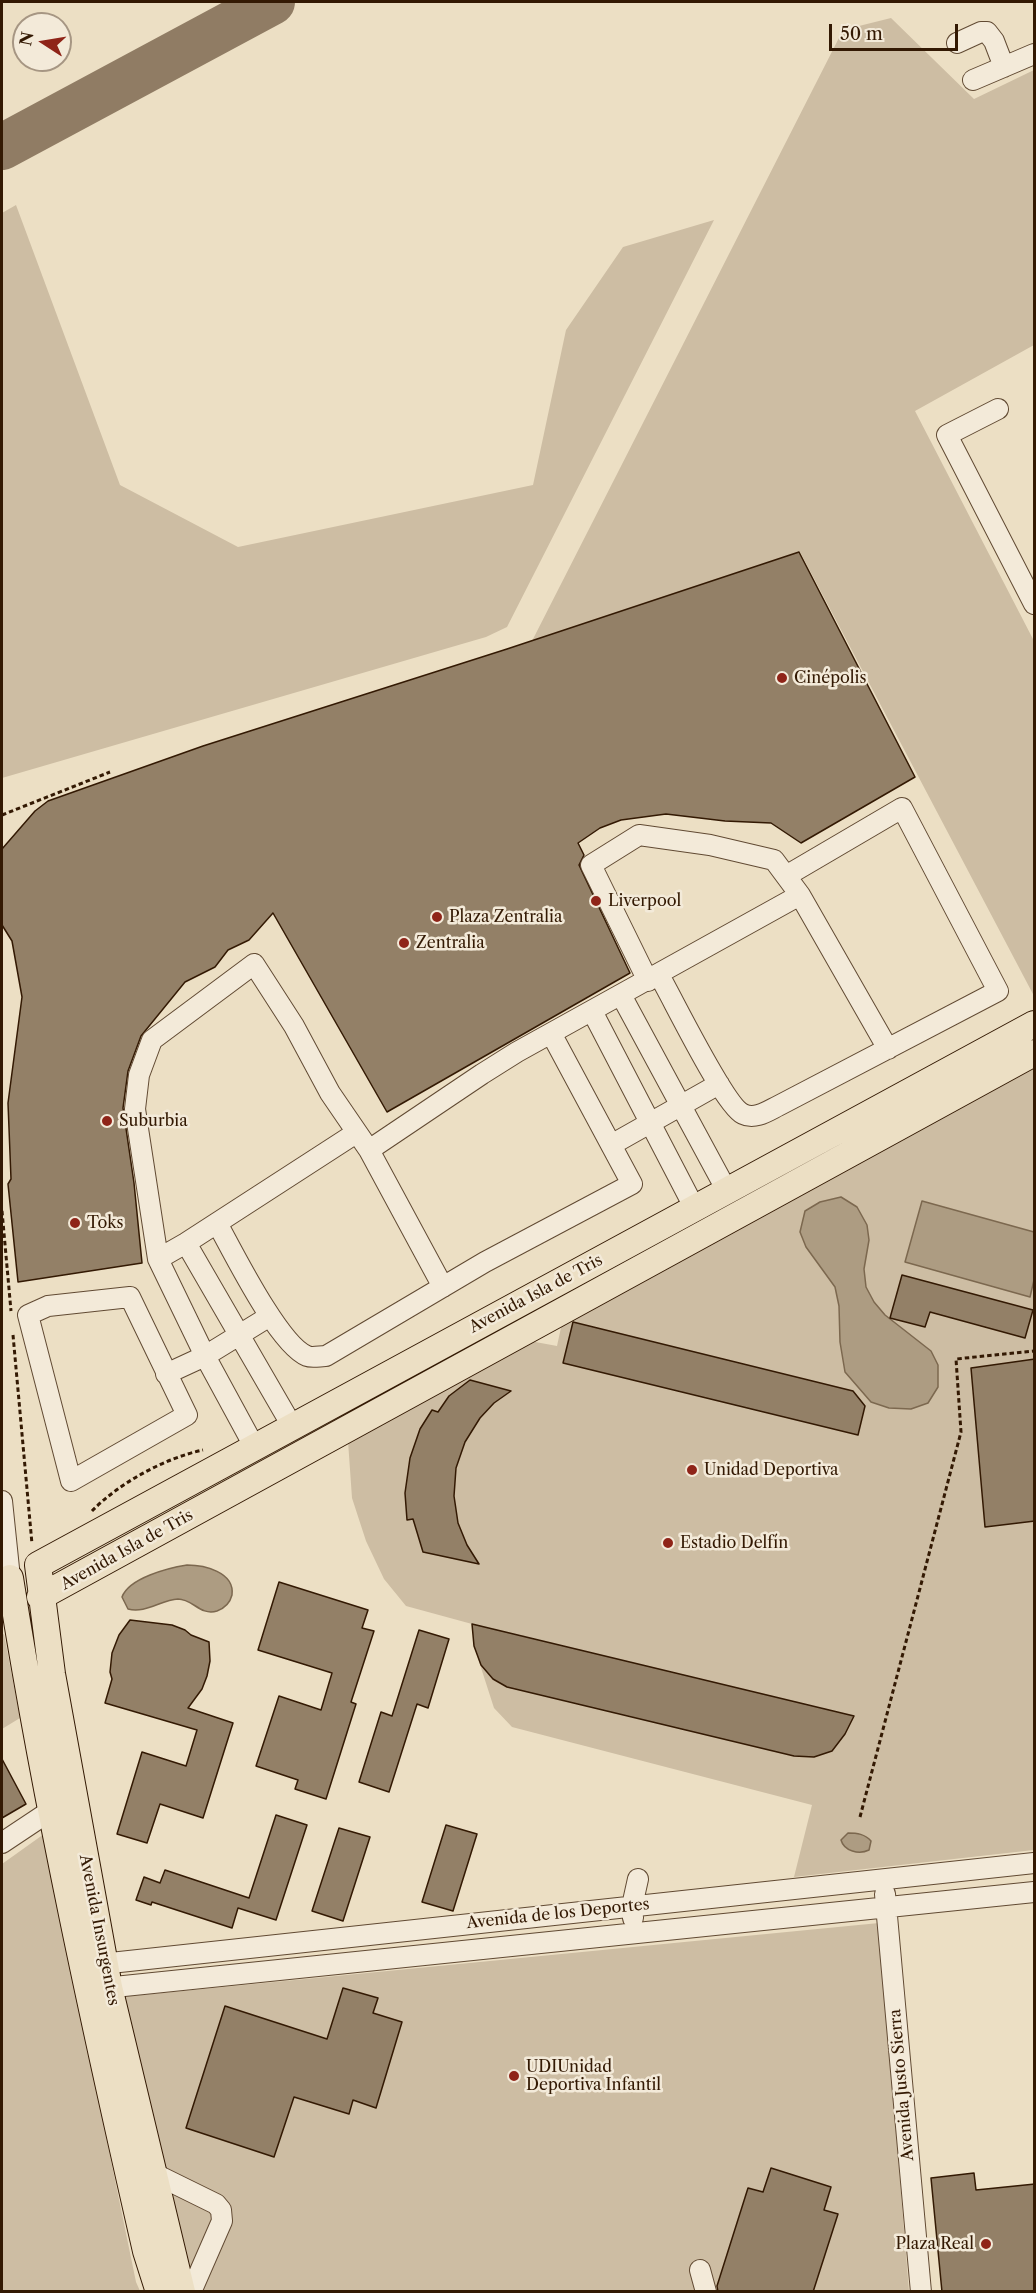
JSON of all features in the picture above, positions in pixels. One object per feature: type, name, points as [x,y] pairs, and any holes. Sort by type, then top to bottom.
[{"type":"main road","name":"Avenida Isla de Tris","points":[[35,1560],[255,1448],[1035,1024]]},
{"type":"main road","name":"Avenida Isla de Tris","points":[[40,1597],[1035,1053]]},
{"type":"main road","name":"Avenida Insurgentes","points":[[35,1560],[95,1976],[146,2251],[159,2292]]},
{"type":"main road","name":"Avenida Insurgentes","points":[[6,1581],[9,1617],[50,1810],[95,1976],[153,2173],[182,2292]]},
{"type":"street","points":[[957,43],[981,32],[987,32],[994,41],[1004,67]]},
{"type":"street","points":[[974,80],[1035,54]]},
{"type":"street","points":[[998,409],[946,435],[1035,604]]},
{"type":"street","points":[[786,876],[902,808],[998,991],[888,1049],[758,1116],[746,1116],[735,1109],[719,1084],[654,978],[591,865],[639,835],[710,845],[774,860],[786,876],[801,895],[888,1049]]},
{"type":"street","points":[[369,1150],[482,1074],[801,895]]},
{"type":"street","points":[[255,1448],[205,1356],[158,1259],[135,1110],[139,1075],[152,1040],[255,964],[294,1026],[330,1094],[369,1150],[443,1287]]},
{"type":"street","points":[[621,995],[727,1191]]},
{"type":"street","points":[[592,1011],[695,1209]]},
{"type":"street","points":[[217,1223],[270,1316],[291,1343],[308,1356],[326,1356],[485,1262],[632,1184],[552,1035]]},
{"type":"street","points":[[611,1145],[719,1084]]},
{"type":"street","points":[[158,1259],[356,1133]]},
{"type":"street","points":[[186,1243],[292,1426]]},
{"type":"street","points":[[130,1297],[166,1374],[187,1415],[70,1481],[28,1315],[48,1306],[130,1297]]},
{"type":"street","points":[[166,1374],[205,1356],[270,1316]]},
{"type":"street","points":[[2,1501],[6,1581]]},
{"type":"street","points":[[6,1581],[35,1560]]},
{"type":"street","points":[[9,1617],[40,1597]]},
{"type":"street","points":[[2,1843],[50,1810]]},
{"type":"street","name":"Avenida de los Deportes","points":[[95,1976],[632,1906],[1035,1863]]},
{"type":"street","name":"Avenida Justo Sierra","points":[[884,1879],[921,2292]]},
{"type":"street","points":[[634,1933],[632,1906],[638,1880]]},
{"type":"street","name":"Avenida de los Deportes","points":[[95,1976],[634,1933],[1035,1892]]},
{"type":"street","points":[[153,2173],[216,2204],[221,2210],[222,2221],[190,2292]]},
{"type":"street","points":[[700,2270],[706,2292]]},
{"type":"path","points":[[2,815],[110,772]]},
{"type":"path","points":[[2,1211],[11,1317]]},
{"type":"path","points":[[12,1329],[35,1560]]},
{"type":"path","points":[[861,1817],[961,1432],[956,1359],[1035,1351]]},
{"type":"shaded area","points":[[891,18],[974,99],[1034,70],[1034,345],[915,411],[1034,641],[1034,996],[800,552],[532,641],[843,30]]},
{"type":"shaded area","points":[[16,205],[120,485],[238,547],[533,485],[566,330],[623,247],[714,220],[507,627],[486,637],[2,778],[2,213]]},
{"type":"shaded area","name":"Unidad Deportiva","points":[[1034,1062],[1034,1850],[794,1877],[812,1805],[512,1727],[494,1708],[474,1646],[472,1624],[406,1606],[384,1579],[366,1541],[352,1498],[348,1441],[530,1341],[557,1346],[562,1323]]},
{"type":"shaded area","points":[[841,1197],[857,1207],[867,1225],[869,1240],[864,1269],[866,1287],[874,1302],[885,1315],[931,1351],[938,1365],[938,1387],[928,1403],[911,1409],[889,1408],[871,1402],[845,1372],[835,1287],[806,1247],[800,1232],[805,1211],[820,1202]]},
{"type":"shaded area","points":[[922,1201],[1034,1232],[1034,1280],[1030,1297],[905,1262]]},
{"type":"shaded area","points":[[187,1565],[210,1568],[224,1575],[232,1587],[232,1595],[227,1605],[211,1612],[178,1599],[141,1610],[128,1609],[122,1597],[132,1584],[160,1571]]},
{"type":"shaded area","points":[[4,1634],[20,1718],[2,1729],[2,1635]]},
{"type":"shaded area","points":[[848,1833],[861,1834],[869,1839],[871,1841],[869,1850],[857,1852],[845,1847],[841,1840]]},
{"type":"shaded area","points":[[44,1834],[136,2282],[140,2291],[2,2291],[2,1864]]},
{"type":"shaded area","name":"UDIUnidad Deportiva Infantil","points":[[879,1923],[909,2291],[190,2291],[121,1997]]},
{"type":"building","points":[[799,552],[915,777],[801,843],[771,823],[725,821],[666,814],[621,820],[600,828],[578,843],[584,855],[579,865],[630,973],[387,1112],[273,913],[249,940],[228,950],[215,967],[185,982],[141,1036],[128,1071],[123,1108],[142,1263],[18,1282],[8,1184],[11,1179],[8,1103],[22,997],[12,941],[2,925],[2,849],[35,811],[48,801],[203,746],[507,649]]},
{"type":"building","points":[[902,1275],[1033,1310],[1025,1338],[930,1312],[925,1327],[890,1318]]},
{"type":"building","points":[[573,1322],[853,1391],[865,1406],[858,1435],[563,1363]]},
{"type":"building","points":[[1035,1359],[1035,1521],[985,1527],[971,1368]]},
{"type":"building","points":[[470,1380],[511,1391],[494,1403],[480,1418],[465,1442],[456,1468],[454,1496],[458,1523],[467,1545],[479,1564],[423,1552],[413,1519],[407,1520],[405,1493],[410,1458],[420,1429],[432,1410],[438,1412],[449,1396]]},
{"type":"building","points":[[279,1582],[368,1610],[362,1628],[374,1631],[351,1702],[356,1704],[326,1799],[295,1789],[298,1780],[256,1766],[279,1696],[321,1710],[332,1673],[258,1650]]},
{"type":"building","points":[[130,1620],[172,1625],[209,1642],[210,1661],[207,1676],[202,1689],[188,1708],[233,1723],[203,1818],[160,1804],[147,1843],[117,1834],[142,1752],[186,1766],[197,1730],[105,1703],[112,1679],[110,1672],[112,1653],[119,1635]]},
{"type":"building","points":[[472,1624],[854,1716],[845,1734],[832,1751],[814,1757],[794,1756],[507,1687],[493,1679],[481,1665],[474,1646]]},
{"type":"building","points":[[419,1630],[449,1639],[428,1708],[417,1704],[389,1792],[359,1782],[381,1712],[392,1716]]},
{"type":"building","points":[[2,1759],[26,1804],[2,1818]]},
{"type":"building","points":[[276,1815],[307,1825],[276,1920],[238,1908],[232,1928],[152,1902],[151,1905],[136,1900],[144,1877],[160,1883],[165,1870],[249,1898]]},
{"type":"building","points":[[446,1825],[477,1834],[453,1911],[422,1902]]},
{"type":"building","points":[[339,1828],[370,1837],[343,1921],[312,1911]]},
{"type":"building","points":[[343,1988],[378,1998],[373,2013],[402,2022],[376,2108],[353,2100],[349,2114],[294,2097],[274,2157],[186,2128],[225,2006],[327,2039]]},
{"type":"building","points":[[771,2168],[831,2187],[824,2210],[838,2214],[813,2292],[718,2292],[717,2286],[748,2188],[763,2192]]},
{"type":"building","name":"Plaza Real","points":[[974,2173],[976,2190],[1035,2184],[1035,2292],[942,2292],[931,2178]]},
{"type":"taxiway","points":[[2,147],[272,2]]},
{"type":"place","name":"Cinépolis","points":[[782,678]]},
{"type":"place","name":"Liverpool","points":[[596,901]]},
{"type":"place","name":"Plaza Zentralia","points":[[437,917]]},
{"type":"place","name":"Zentralia","points":[[404,943]]},
{"type":"place","name":"Suburbia","points":[[107,1121]]},
{"type":"place","name":"Toks","points":[[75,1223]]},
{"type":"place","name":"Unidad Deportiva","points":[[692,1470]]},
{"type":"place","name":"Estadio Delfín","points":[[668,1543]]},
{"type":"place","name":"UDIUnidad Deportiva Infantil","points":[[514,2076]]},
{"type":"place","name":"Plaza Real","points":[[986,2244]]}]
